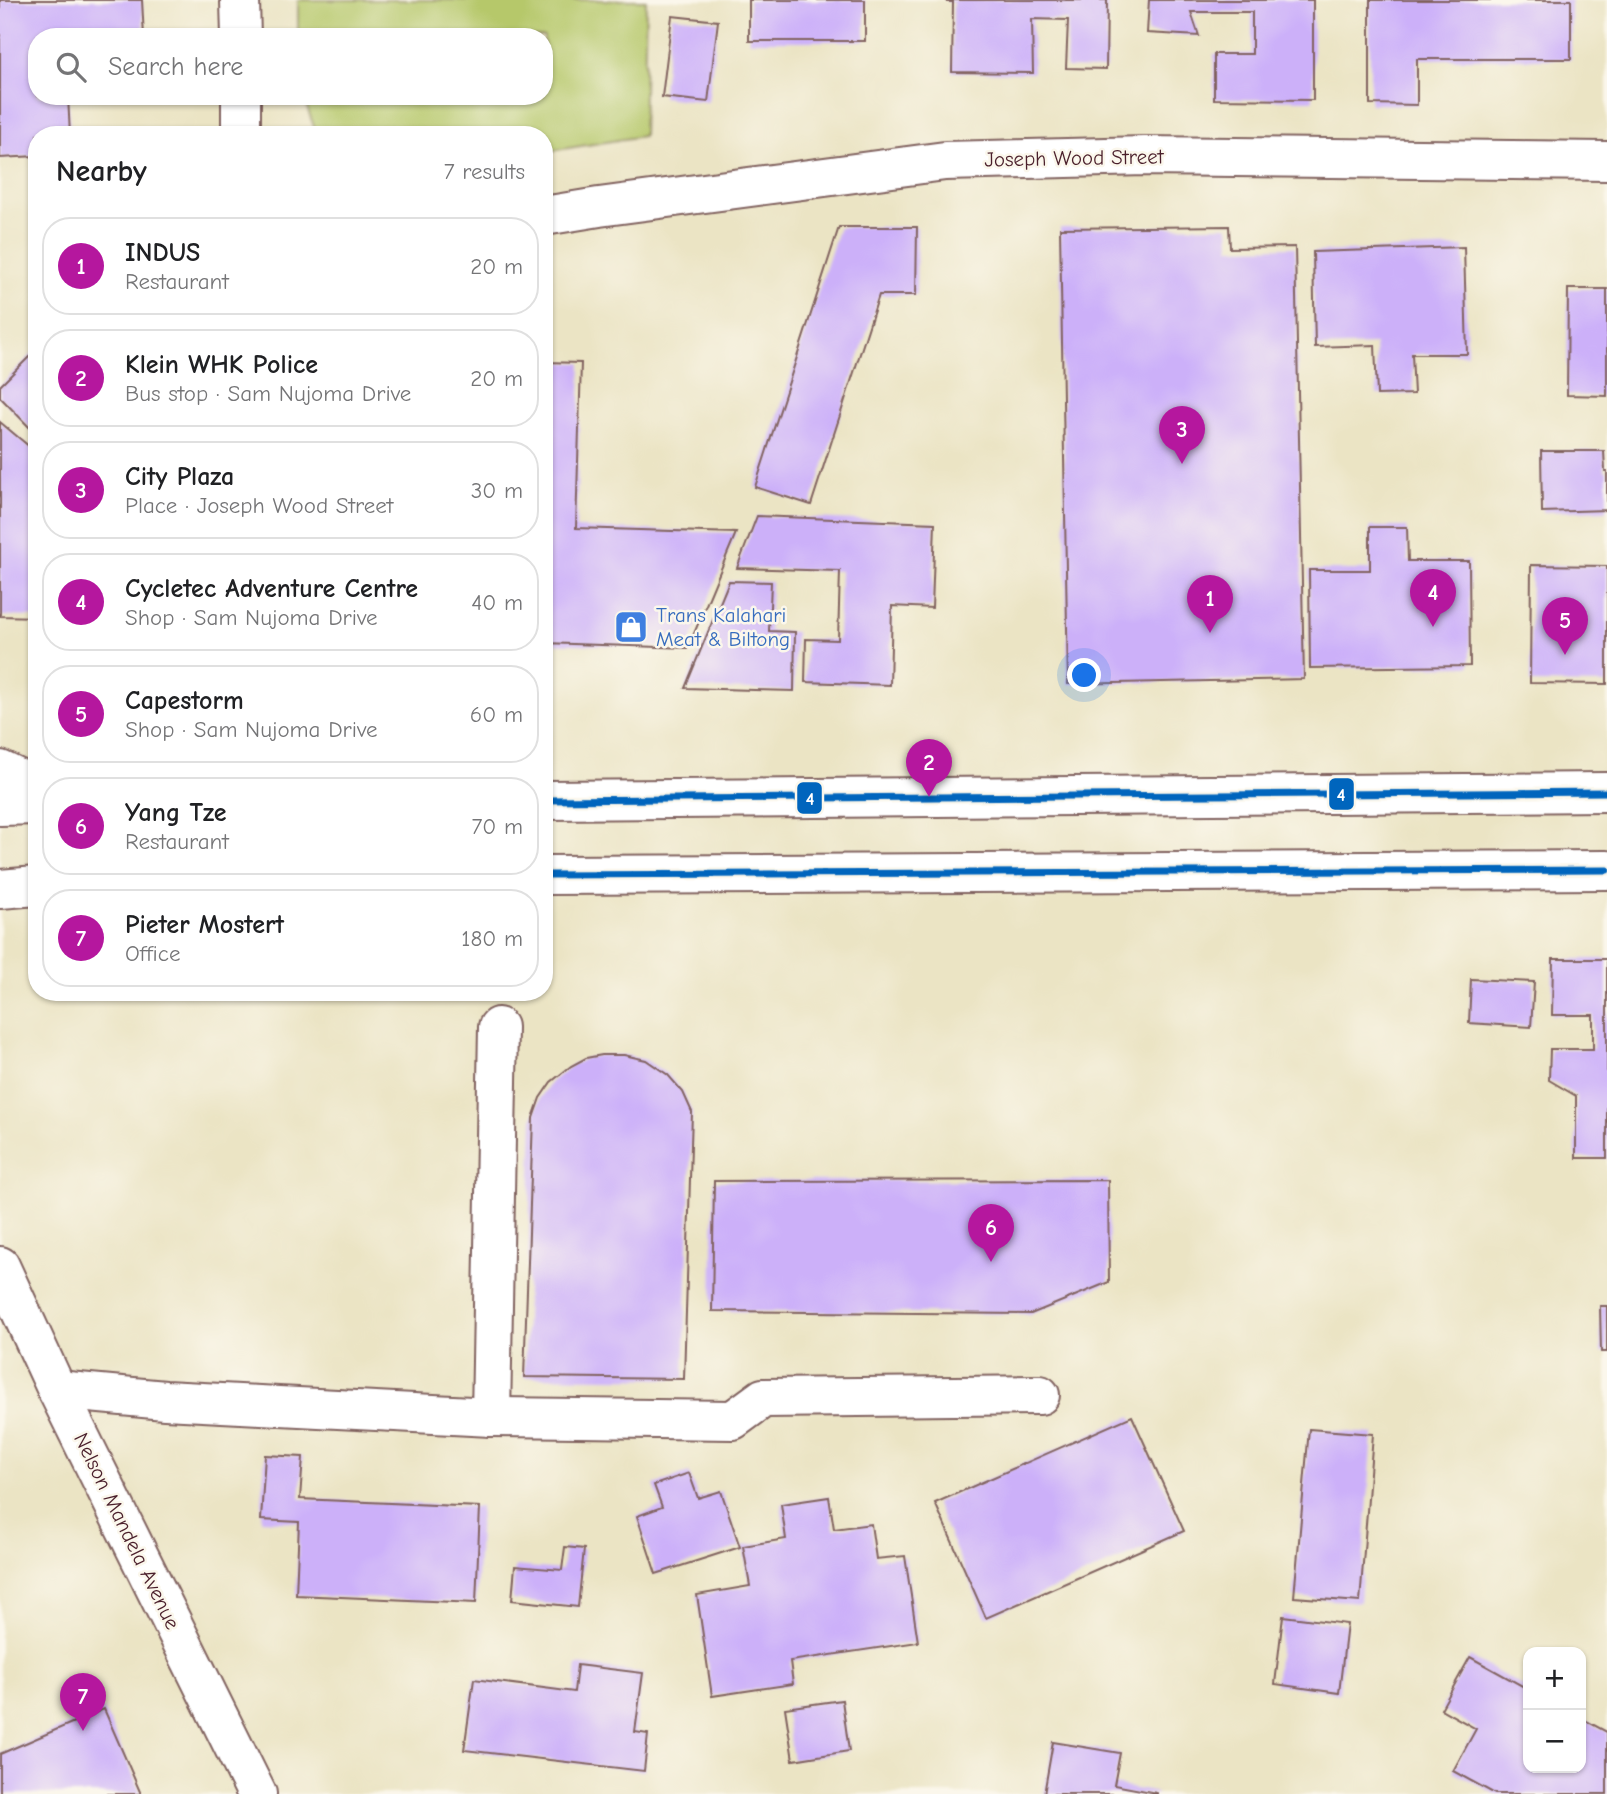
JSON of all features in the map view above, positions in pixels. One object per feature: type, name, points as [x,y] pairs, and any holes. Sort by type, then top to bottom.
[{"type":"main road","points":[[240,0],[241,28]]},
{"type":"main road","points":[[241,105],[241,126]]},
{"type":"main road","name":"Joseph Wood Street","points":[[553,214],[945,161],[1145,156],[1607,160]]},
{"type":"main road","points":[[0,771],[28,780]]},
{"type":"main road","points":[[553,800],[1607,792]]},
{"type":"main road","points":[[0,806],[28,805]]},
{"type":"main road","points":[[553,875],[1607,870]]},
{"type":"main road","points":[[0,889],[28,887]]},
{"type":"main road","points":[[491,1417],[498,1027]]},
{"type":"main road","name":"Nelson Mandela Avenue","points":[[0,1266],[57,1390],[257,1794]]},
{"type":"main road","points":[[57,1390],[178,1401],[491,1417],[733,1420],[764,1398],[1040,1395]]},
{"type":"green space","points":[[298,0],[646,0],[643,136],[553,151],[553,126],[314,126],[306,105],[553,105],[553,28],[298,28]]},
{"type":"building","points":[[0,0],[142,0],[144,28],[28,28],[28,105],[68,105],[70,126],[28,126],[28,156],[0,158]]},
{"type":"building","points":[[749,0],[865,0],[865,41],[749,41]]},
{"type":"building","points":[[947,0],[1107,0],[1106,69],[1066,68],[1068,20],[1032,19],[1033,73],[952,72],[953,2]]},
{"type":"building","points":[[1149,0],[1313,0],[1313,100],[1214,99],[1214,54],[1252,54],[1252,12],[1191,12],[1199,36],[1147,33]]},
{"type":"building","points":[[1370,0],[1571,0],[1571,59],[1417,59],[1417,105],[1370,104]]},
{"type":"building","points":[[672,16],[718,21],[708,102],[662,97]]},
{"type":"building","points":[[1229,226],[1230,248],[1295,247],[1304,679],[1068,684],[1060,228]]},
{"type":"building","points":[[839,227],[917,227],[916,295],[879,295],[811,505],[755,487]]},
{"type":"building","points":[[1464,247],[1467,354],[1412,354],[1414,394],[1377,395],[1375,345],[1315,347],[1313,252]]},
{"type":"building","points":[[1568,289],[1607,289],[1607,396],[1567,395]]},
{"type":"building","points":[[28,358],[28,426],[0,397],[0,386]]},
{"type":"building","points":[[553,362],[581,363],[576,528],[736,533],[688,648],[553,643]]},
{"type":"building","points":[[0,422],[28,445],[28,617],[0,616]]},
{"type":"building","points":[[1541,451],[1604,451],[1607,510],[1542,512]]},
{"type":"building","points":[[757,516],[935,523],[932,608],[892,606],[890,685],[805,682],[806,639],[838,640],[840,571],[737,568]]},
{"type":"building","points":[[1370,527],[1407,527],[1408,561],[1469,561],[1470,666],[1310,668],[1309,570],[1370,570]]},
{"type":"building","points":[[1531,565],[1607,566],[1607,684],[1530,683]]},
{"type":"building","points":[[729,581],[771,582],[769,631],[795,632],[794,691],[685,688]]},
{"type":"building","points":[[1553,959],[1607,959],[1607,1158],[1576,1158],[1576,1096],[1549,1080],[1550,1049],[1593,1049],[1593,1015],[1552,1015]]},
{"type":"building","points":[[1471,979],[1534,982],[1531,1027],[1469,1023]]},
{"type":"building","points":[[624,1055],[646,1060],[668,1075],[683,1092],[692,1112],[684,1379],[524,1377],[533,1118],[540,1098],[551,1082],[586,1058]]},
{"type":"building","points":[[1108,1180],[1109,1282],[1031,1314],[712,1311],[714,1181]]},
{"type":"building","points":[[1600,1306],[1607,1306],[1607,1352],[1601,1352]]},
{"type":"building","points":[[1132,1416],[1184,1531],[986,1618],[935,1503]]},
{"type":"building","points":[[1309,1429],[1373,1434],[1360,1602],[1294,1597]]},
{"type":"building","points":[[265,1455],[303,1457],[300,1499],[480,1507],[476,1603],[296,1595],[299,1522],[261,1520]]},
{"type":"building","points":[[689,1473],[698,1498],[721,1491],[740,1547],[656,1574],[637,1516],[662,1507],[654,1485]]},
{"type":"building","points":[[829,1497],[834,1529],[871,1524],[876,1559],[905,1556],[918,1642],[790,1661],[793,1684],[712,1696],[697,1595],[750,1586],[743,1546],[786,1539],[781,1504]]},
{"type":"building","points":[[565,1547],[584,1549],[578,1607],[512,1600],[515,1566],[562,1570]]},
{"type":"building","points":[[1283,1616],[1347,1624],[1339,1693],[1275,1684]]},
{"type":"building","points":[[1470,1657],[1523,1686],[1523,1773],[1586,1773],[1586,1721],[1607,1732],[1607,1794],[1495,1794],[1453,1771],[1476,1729],[1441,1709]]},
{"type":"building","points":[[577,1665],[643,1673],[635,1732],[648,1734],[644,1771],[464,1750],[474,1679],[574,1692]]},
{"type":"building","points":[[842,1700],[849,1751],[793,1760],[785,1708]]},
{"type":"building","points":[[104,1709],[141,1794],[0,1794],[0,1754]]},
{"type":"building","points":[[1053,1742],[1120,1753],[1114,1785],[1157,1794],[1044,1794]]},
{"type":"transit line","name":"4","points":[[553,800],[1607,792]]},
{"type":"transit line","name":"4","points":[[553,875],[1607,870]]},
{"type":"place","name":"City Plaza","points":[[1182,464]]},
{"type":"place","name":"Trans Kalahari Meat & Biltong","points":[[631,627]]},
{"type":"place","name":"Cycletec Adventure Centre","points":[[1433,627]]},
{"type":"place","name":"INDUS","points":[[1210,633]]},
{"type":"place","name":"Capestorm","points":[[1565,655]]},
{"type":"place","name":"Klein WHK Police","points":[[929,797]]},
{"type":"place","name":"Yang Tze","points":[[991,1262]]},
{"type":"place","name":"Pieter Mostert","points":[[83,1731]]}]
